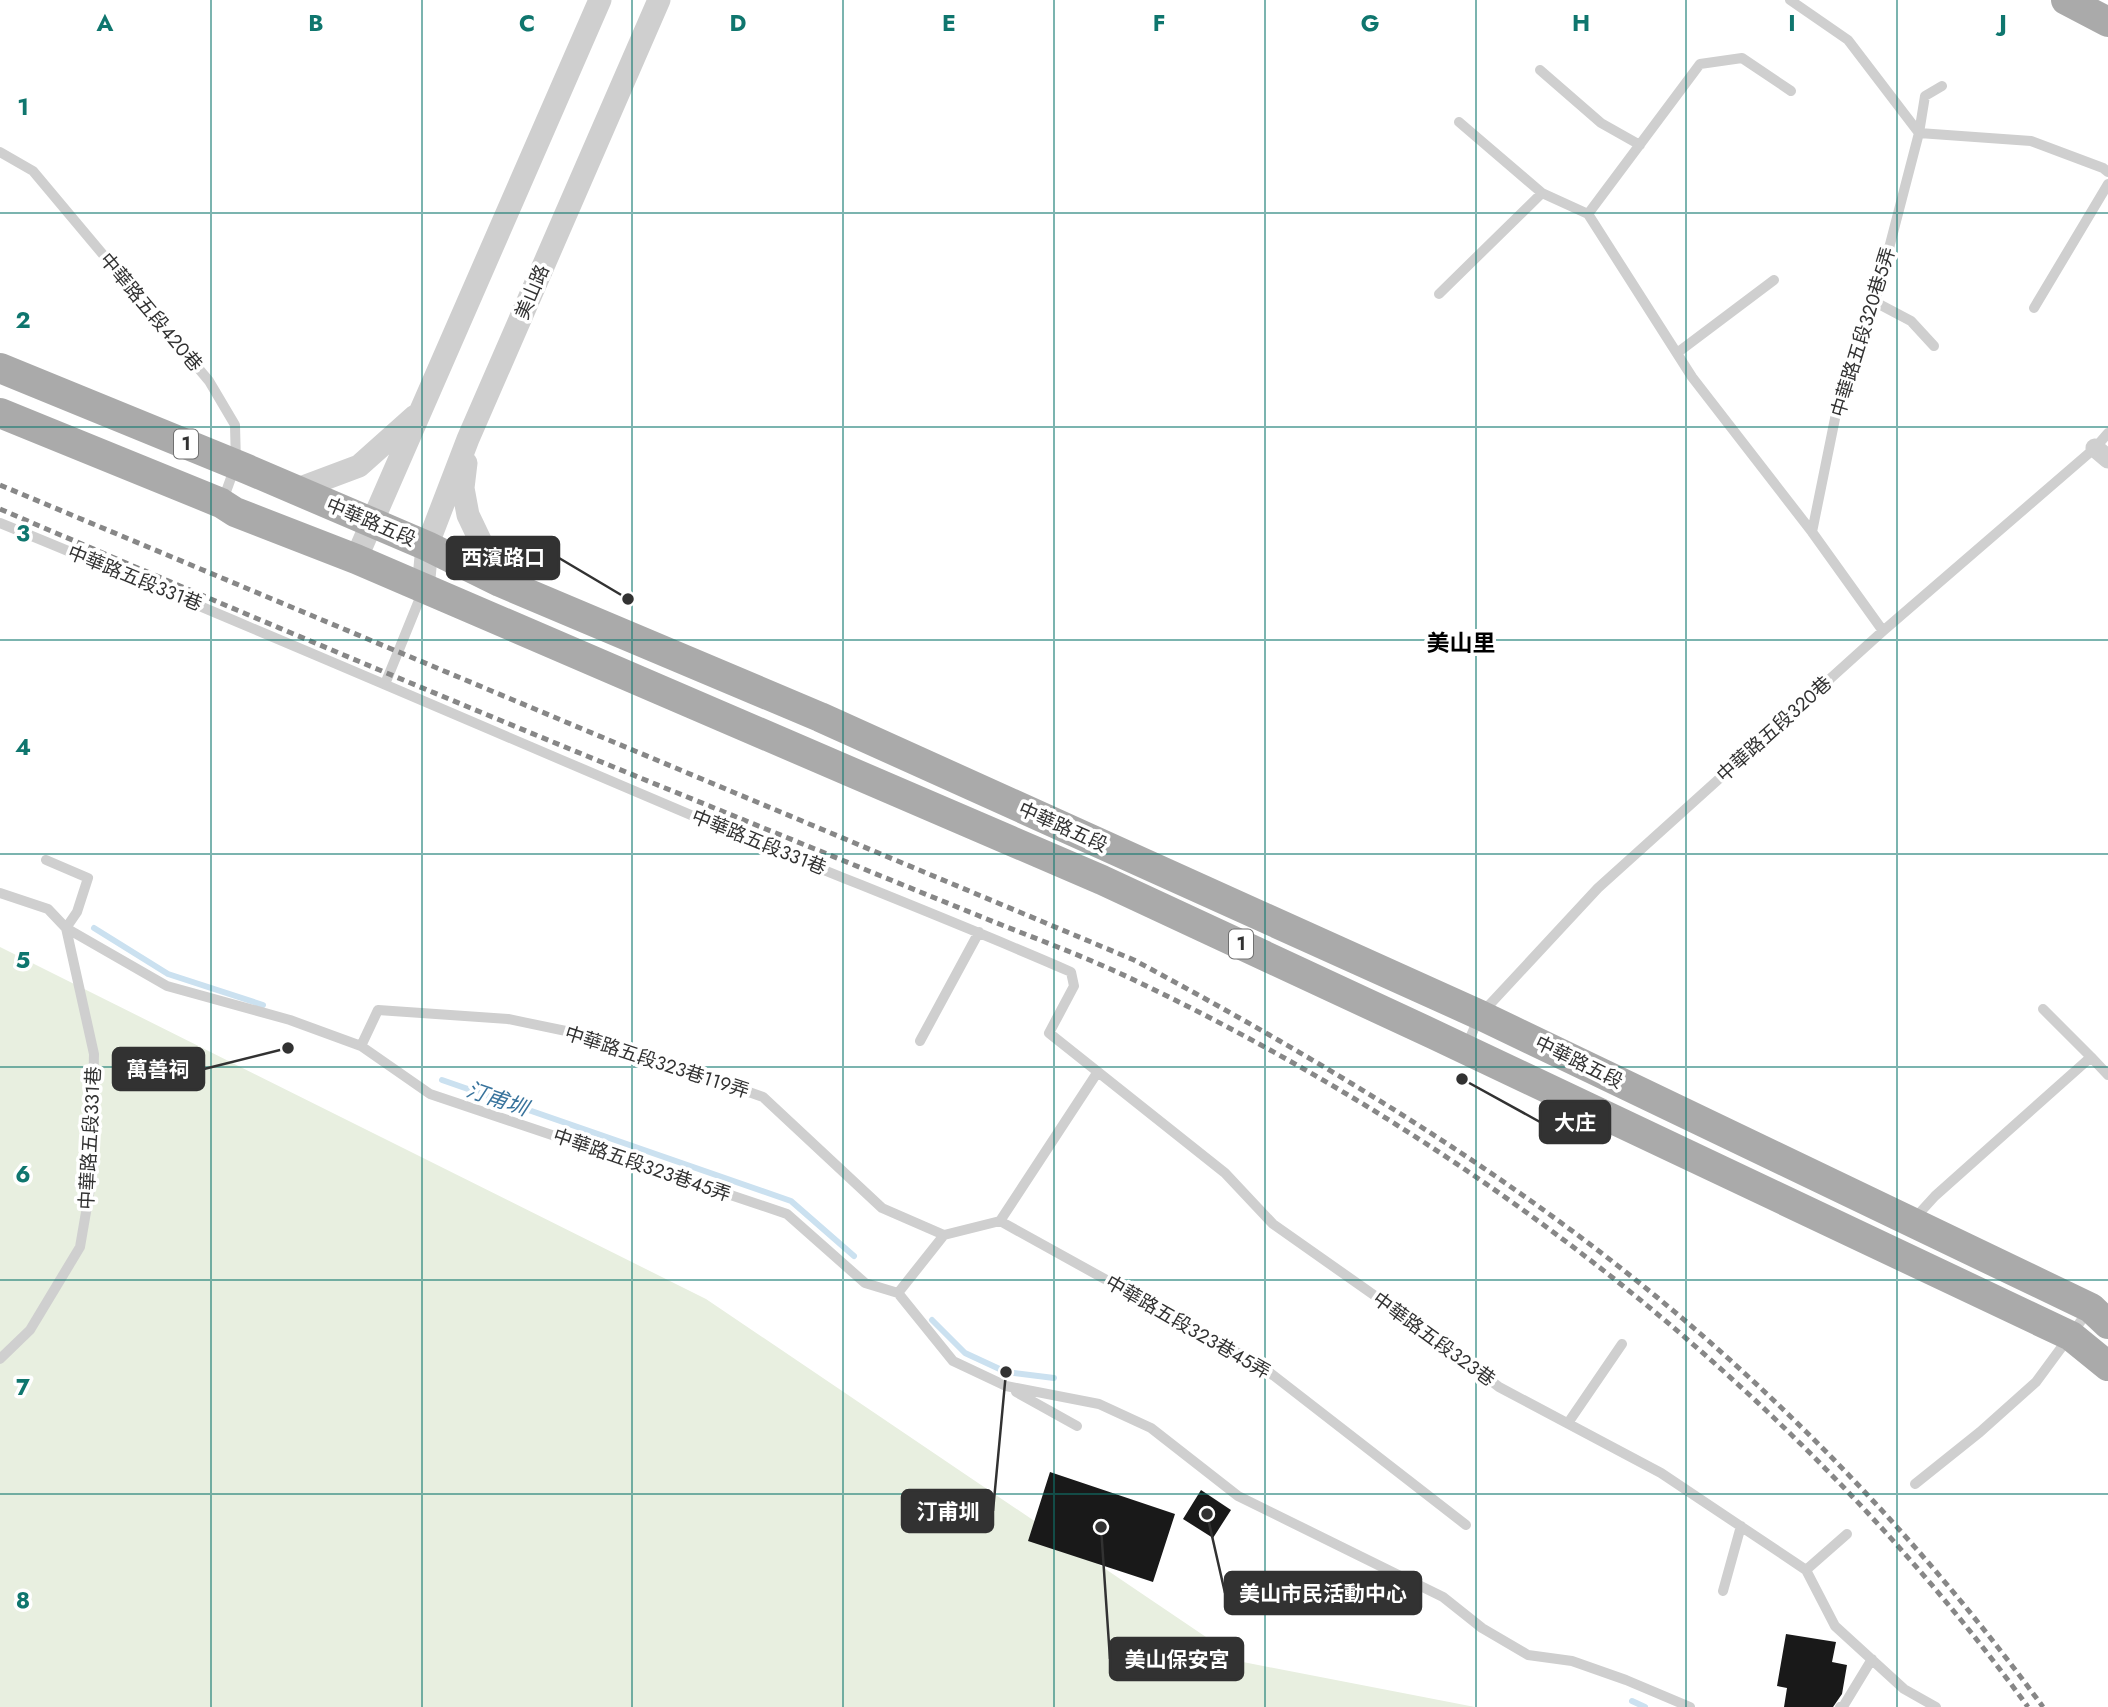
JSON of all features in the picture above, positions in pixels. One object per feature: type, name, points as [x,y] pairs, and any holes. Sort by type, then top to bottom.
[{"type":"main road","points":[[2066,0],[2108,22]]},
{"type":"main road","name":"中華路五段","points":[[0,368],[295,489],[427,546],[500,582],[820,717],[1480,1015],[1912,1222],[2099,1316]]},
{"type":"main road","name":"中華路五段","points":[[0,413],[221,503],[235,512],[356,559],[1102,880],[2071,1336],[2108,1366]]},
{"type":"street","points":[[356,559],[600,0]]},
{"type":"street","name":"美山路","points":[[423,589],[427,546],[468,439],[659,0]]},
{"type":"street","points":[[295,489],[359,466],[420,412]]},
{"type":"street","points":[[468,439],[463,488],[468,515],[500,582]]},
{"type":"street","points":[[807,751],[820,717]]},
{"type":"lane","points":[[1790,0],[1848,40],[1919,132],[2031,141],[2108,172]]},
{"type":"lane","points":[[1588,214],[1700,64],[1742,58],[1791,90]]},
{"type":"lane","points":[[1540,70],[1601,124],[1640,145]]},
{"type":"lane","name":"中華路五段320巷5弄","points":[[1812,533],[1842,384],[1875,302],[1919,132],[1925,96],[1942,86]]},
{"type":"lane","points":[[1459,122],[1542,193],[1588,214],[1692,377],[1812,533],[1883,631]]},
{"type":"lane","name":"中華路五段420巷","points":[[0,152],[33,171],[209,381],[235,425],[236,464],[221,503]]},
{"type":"lane","points":[[2034,309],[2108,184]]},
{"type":"lane","points":[[1440,294],[1542,193]]},
{"type":"lane","points":[[1677,353],[1774,280]]},
{"type":"lane","points":[[1875,302],[1911,321],[1934,346]]},
{"type":"lane","name":"中華路五段320巷","points":[[1465,1049],[1480,1015],[1598,888],[1883,631],[2105,449]]},
{"type":"lane","name":"中華路五段331巷","points":[[0,523],[1071,972],[1073,986],[1049,1033]]},
{"type":"lane","points":[[385,684],[423,589]]},
{"type":"lane","points":[[0,892],[48,909],[66,928],[77,912],[88,878],[46,860]]},
{"type":"lane","name":"中華路五段331巷","points":[[0,1359],[30,1331],[80,1247],[91,1183],[94,1054],[66,928]]},
{"type":"lane","name":"中華路五段323巷45弄","points":[[66,928],[167,986],[290,1020],[361,1046],[430,1094],[787,1214],[865,1283],[898,1293]]},
{"type":"lane","points":[[920,1041],[979,932]]},
{"type":"lane","points":[[2043,1009],[2108,1075]]},
{"type":"lane","name":"中華路五段323巷119弄","points":[[361,1046],[378,1010],[508,1019],[590,1036],[763,1097],[882,1208],[944,1235]]},
{"type":"lane","name":"中華路五段323巷","points":[[1049,1033],[1225,1173],[1273,1224],[1442,1343],[1499,1387],[1661,1473],[1806,1570]]},
{"type":"lane","points":[[1912,1222],[1935,1196],[2091,1057]]},
{"type":"lane","points":[[1077,1426],[953,1360],[898,1293],[944,1235],[1000,1222],[1097,1073]]},
{"type":"lane","name":"中華路五段323巷45弄","points":[[1000,1222],[1260,1364],[1466,1525]]},
{"type":"lane","points":[[1915,1484],[1980,1432],[2036,1382],[2071,1336],[2099,1316]]},
{"type":"lane","points":[[1568,1423],[1622,1344]]},
{"type":"lane","points":[[1006,1386],[1099,1404],[1152,1428],[1238,1496],[1443,1597],[1482,1628],[1528,1655],[1572,1661],[1690,1707]]},
{"type":"lane","points":[[1723,1591],[1741,1526]]},
{"type":"lane","points":[[1847,1534],[1806,1570],[1835,1626],[1904,1689],[1936,1707]]},
{"type":"lane","points":[[1840,1707],[1844,1705],[1872,1659]]},
{"type":"green space","points":[[0,947],[706,1299],[1243,1662],[1475,1707],[0,1707]]},
{"type":"building","points":[[1050,1472],[1175,1514],[1153,1582],[1028,1541]]},
{"type":"building","points":[[1201,1490],[1231,1510],[1213,1538],[1183,1519]]},
{"type":"building","points":[[1786,1634],[1836,1642],[1832,1662],[1847,1665],[1842,1694],[1833,1707],[1784,1707],[1787,1688],[1777,1686]]},
{"type":"waterway","name":"汀甫圳","points":[[94,928],[168,974],[263,1005]]},
{"type":"waterway","name":"汀甫圳","points":[[442,1080],[791,1201],[854,1256]]},
{"type":"waterway","name":"汀甫圳","points":[[932,1320],[965,1353],[1006,1372],[1054,1378]]},
{"type":"waterway","name":"汀甫圳","points":[[1632,1701],[1645,1707]]},
{"type":"railway","points":[[0,485],[1134,960],[1319,1064],[1440,1139],[1556,1219],[1613,1262],[1732,1362],[1789,1415],[1896,1526],[1996,1645],[2043,1707]]},
{"type":"railway","points":[[0,509],[498,719],[1113,970],[1262,1045],[1387,1119],[1509,1200],[1625,1288],[1736,1383],[1841,1484],[1938,1592],[2028,1707]]},
{"type":"place","name":"西濱路口","points":[[628,599]]},
{"type":"place","name":"萬善祠","points":[[288,1048]]},
{"type":"place","name":"大庄","points":[[1462,1079]]},
{"type":"place","name":"汀甫圳","points":[[1006,1372]]},
{"type":"place","name":"美山市民活動中心","points":[[1207,1514]]},
{"type":"place","name":"美山保安宮","points":[[1101,1527]]},
{"type":"district","name":"美山里","points":[[1461,643]]}]
